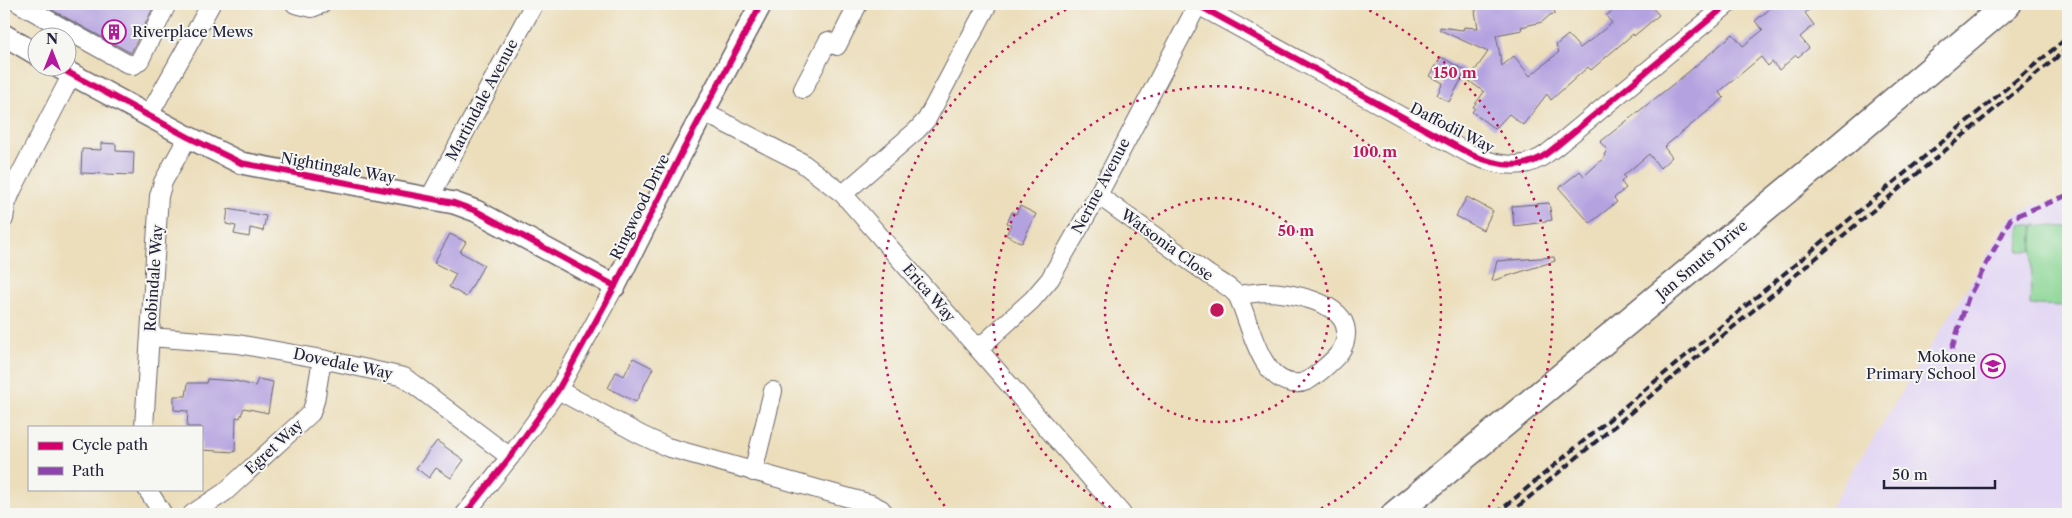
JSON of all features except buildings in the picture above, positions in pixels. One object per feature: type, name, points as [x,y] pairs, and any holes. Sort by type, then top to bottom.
[{"type":"main road","name":"Jan Smuts Drive","points":[[1395,514],[1832,153],[2008,4]]},
{"type":"street","points":[[20,4],[126,63],[134,65],[140,60],[167,4]]},
{"type":"street","points":[[149,115],[211,4]]},
{"type":"street","points":[[296,4],[312,8],[322,4]]},
{"type":"street","name":"Martindale Avenue","points":[[430,197],[534,4]]},
{"type":"street","name":"Ringwood Drive","points":[[465,514],[510,457],[558,390],[615,286],[703,112],[761,4]]},
{"type":"street","points":[[843,194],[917,130],[926,119],[988,4]]},
{"type":"street","name":"Daffodil Way","points":[[1197,4],[1472,155],[1493,163],[1518,164],[1537,160],[1558,145],[1728,4]]},
{"type":"street","name":"Nerine Avenue","points":[[978,349],[1042,290],[1098,195],[1197,4]]},
{"type":"street","points":[[803,89],[828,42],[836,46],[854,5]]},
{"type":"street","points":[[4,35],[28,49]]},
{"type":"street","name":"Nightingale Way","points":[[78,77],[188,137],[241,163],[454,203],[476,212],[615,286]]},
{"type":"street","points":[[4,219],[6,205],[12,190],[63,78]]},
{"type":"street","name":"Erica Way","points":[[703,112],[801,162],[843,194],[1122,514]]},
{"type":"street","name":"Robindale Way","points":[[144,426],[159,196],[167,175],[188,137]]},
{"type":"street","name":"Watsonia Close","points":[[1098,195],[1237,295]]},
{"type":"street","points":[[1263,292],[1285,294],[1332,308],[1340,316],[1345,327],[1346,340],[1344,348],[1332,362],[1304,383],[1286,382],[1276,376],[1266,363],[1245,319],[1237,295],[1263,292]]},
{"type":"street","name":"Dovedale Way","points":[[150,337],[238,344],[322,359],[404,377],[510,457]]},
{"type":"street","name":"Egret Way","points":[[192,514],[226,492],[311,413],[315,401],[322,359]]},
{"type":"street","points":[[558,390],[654,442],[753,472],[871,504],[881,509],[885,514]]},
{"type":"street","points":[[753,472],[773,391]]},
{"type":"street","points":[[148,490],[164,514]]},
{"type":"shaded area","name":"Mokone Primary School","points":[[2068,200],[2068,514],[1826,514],[2011,217],[2036,204]]},
{"type":"green space","points":[[2020,224],[2033,225],[2032,251],[2018,251]]},
{"type":"green space","points":[[2034,225],[2068,227],[2068,306],[2030,305]]},
{"type":"railway","points":[[1496,514],[2068,37]]},
{"type":"railway","points":[[1509,514],[2068,48]]},
{"type":"marked path","points":[[1952,349],[1968,298],[2011,218],[2068,195]]},
{"type":"cycle path","points":[[465,514],[510,457],[558,390],[615,286],[681,154],[761,4]]},
{"type":"cycle path","points":[[1196,4],[1472,155],[1496,163],[1513,165],[1530,162],[1548,153],[1728,4]]},
{"type":"cycle path","points":[[78,78],[188,137],[241,163],[454,203],[476,211],[615,286]]},
{"type":"place","name":"Riverplace Mews","points":[[114,32]]},
{"type":"place","name":"Mokone Primary School","points":[[1993,366]]}]
